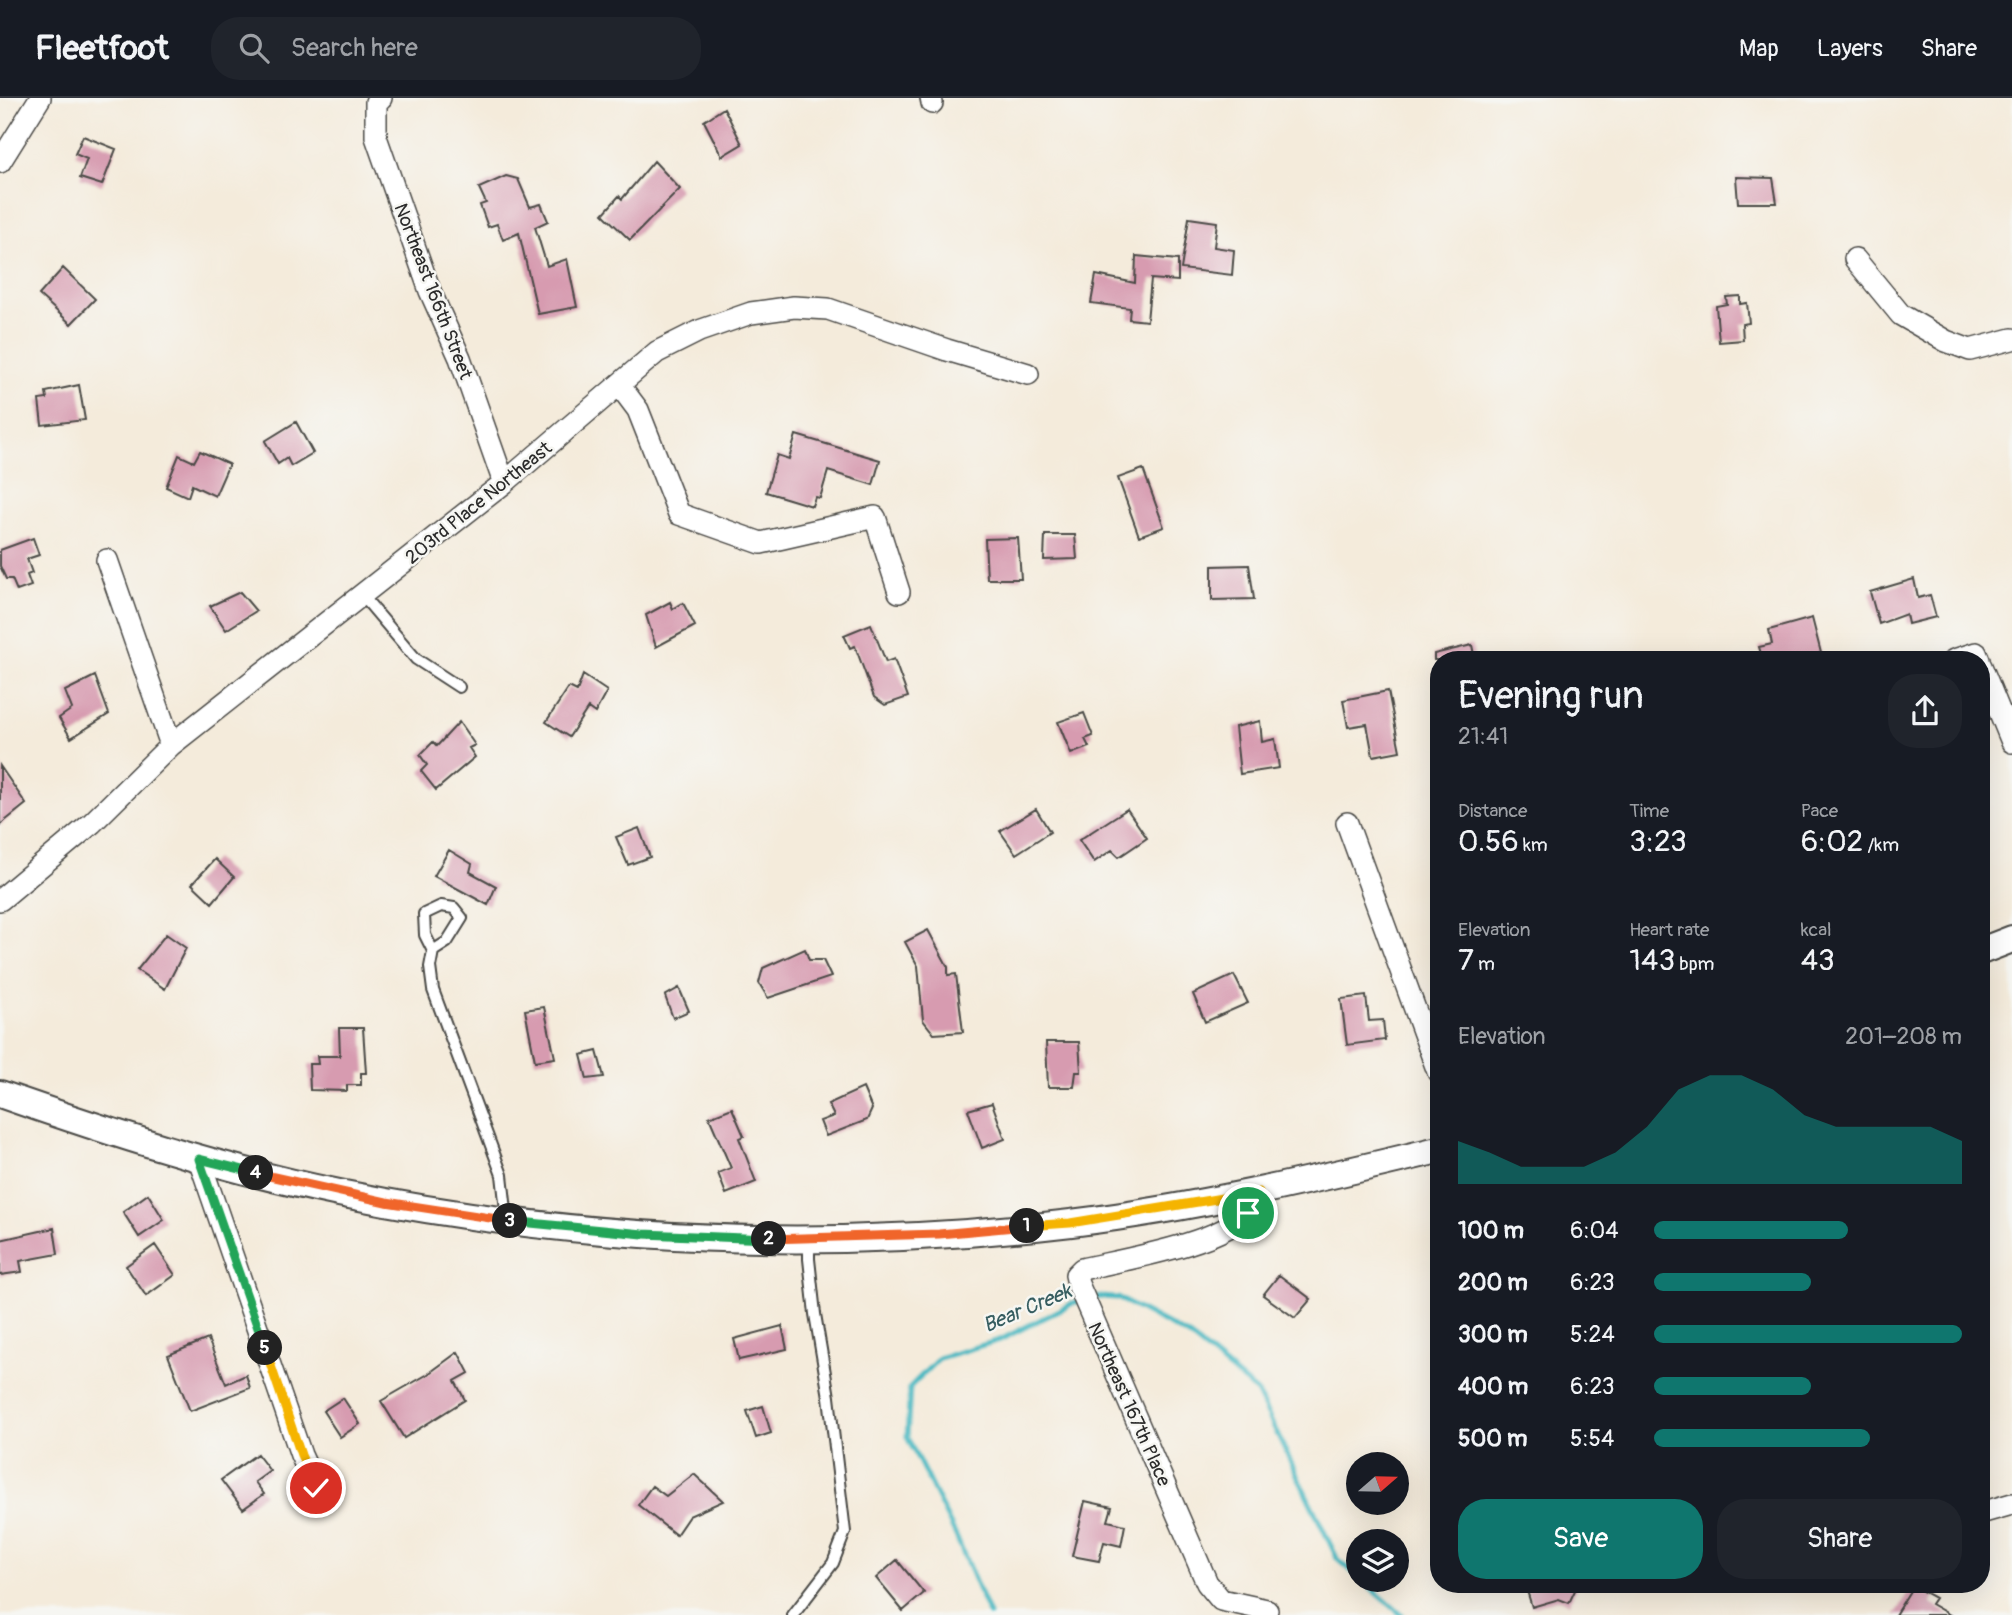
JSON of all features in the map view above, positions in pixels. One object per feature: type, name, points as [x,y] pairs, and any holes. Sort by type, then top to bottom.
[{"type":"street","points":[[0,162],[40,98]]},
{"type":"street","name":"Northeast 166th Street","points":[[381,98],[376,102],[376,136],[430,291],[460,358],[504,483]]},
{"type":"street","points":[[1855,259],[1901,315],[1946,341],[1970,350],[2012,339]]},
{"type":"street","name":"203rd Place Northeast","points":[[0,900],[92,823],[171,745],[504,483],[657,352],[699,331],[751,313],[794,307],[828,309],[947,350],[1028,374]]},
{"type":"street","points":[[620,386],[638,410],[679,514],[761,543],[875,517],[899,592]]},
{"type":"street","points":[[107,560],[171,745]]},
{"type":"street","points":[[1990,689],[2012,742]]},
{"type":"street","points":[[1347,823],[1430,1050]]},
{"type":"street","points":[[1990,948],[2012,939]]},
{"type":"street","points":[[0,1094],[104,1131],[199,1159],[348,1194],[508,1221],[590,1231],[697,1238],[809,1239],[939,1234],[1070,1223],[1259,1192],[1430,1152]]},
{"type":"street","points":[[199,1159],[301,1455],[316,1488]]},
{"type":"street","name":"Northeast 167th Place","points":[[1259,1192],[1248,1213],[1227,1227],[1182,1246],[1082,1269],[1076,1275],[1208,1583],[1221,1600],[1267,1610]]},
{"type":"street","points":[[1990,1510],[2012,1504]]},
{"type":"lane","points":[[362,595],[415,659],[459,687]]},
{"type":"lane","points":[[433,951],[430,967],[433,990],[502,1174],[508,1221]]},
{"type":"lane","points":[[793,1615],[832,1563],[845,1532],[830,1397],[815,1314],[809,1239]]},
{"type":"building","points":[[724,108],[742,144],[722,156],[704,121]]},
{"type":"building","points":[[83,136],[116,149],[102,185],[80,178],[87,159],[75,154]]},
{"type":"building","points":[[654,161],[680,189],[630,240],[603,214],[619,196],[622,199]]},
{"type":"building","points":[[506,176],[518,179],[530,207],[541,204],[548,221],[535,227],[547,266],[567,259],[577,307],[538,314],[519,233],[503,240],[497,224],[488,227],[480,205],[486,203],[479,188]]},
{"type":"building","points":[[1736,177],[1773,178],[1777,203],[1738,203]]},
{"type":"building","points":[[1189,218],[1217,222],[1214,247],[1234,250],[1232,275],[1181,269]]},
{"type":"building","points":[[1136,256],[1178,260],[1178,281],[1151,279],[1147,321],[1129,319],[1130,308],[1091,303],[1096,275],[1135,283]]},
{"type":"building","points":[[63,268],[95,299],[71,324],[39,295]]},
{"type":"building","points":[[1740,296],[1740,304],[1747,303],[1749,323],[1742,324],[1743,340],[1719,342],[1716,306],[1727,304],[1726,297]]},
{"type":"building","points":[[79,385],[85,420],[42,425],[39,400],[47,399],[46,392]]},
{"type":"building","points":[[296,422],[313,453],[291,466],[287,458],[278,464],[265,441]]},
{"type":"building","points":[[796,435],[880,460],[873,485],[828,471],[820,498],[815,497],[812,506],[766,492],[777,455],[789,459]]},
{"type":"building","points":[[200,451],[229,464],[215,496],[192,485],[188,497],[166,487],[179,455],[194,462]]},
{"type":"building","points":[[1143,469],[1164,527],[1139,536],[1118,478]]},
{"type":"building","points":[[1045,535],[1075,535],[1077,559],[1044,560]]},
{"type":"building","points":[[33,538],[39,555],[27,559],[32,573],[27,575],[31,586],[17,591],[12,579],[6,579],[0,566],[0,550]]},
{"type":"building","points":[[1018,538],[1021,579],[987,579],[985,539]]},
{"type":"building","points":[[1249,565],[1254,599],[1212,600],[1212,566]]},
{"type":"building","points":[[1914,579],[1918,598],[1930,595],[1936,617],[1908,624],[1906,614],[1879,624],[1870,592]]},
{"type":"building","points":[[240,592],[256,611],[226,630],[210,606]]},
{"type":"building","points":[[670,602],[673,609],[683,603],[695,626],[656,647],[646,615]]},
{"type":"building","points":[[1812,618],[1820,651],[1760,651],[1759,647],[1772,644],[1769,630]]},
{"type":"building","points":[[871,624],[886,662],[894,659],[908,697],[885,705],[874,697],[855,646],[850,648],[844,635]]},
{"type":"building","points":[[1472,645],[1473,651],[1447,651]]},
{"type":"building","points":[[583,675],[607,691],[595,713],[588,708],[569,737],[546,722],[569,687],[577,691]]},
{"type":"building","points":[[95,676],[109,714],[71,738],[59,718],[72,709],[65,691]]},
{"type":"building","points":[[1388,691],[1400,751],[1373,756],[1367,724],[1348,727],[1343,700]]},
{"type":"building","points":[[1084,713],[1093,736],[1085,739],[1089,747],[1071,754],[1058,722]]},
{"type":"building","points":[[1260,721],[1262,742],[1275,739],[1279,768],[1240,774],[1235,727]]},
{"type":"building","points":[[459,722],[475,745],[469,748],[475,757],[436,790],[421,771],[427,765],[420,755],[433,742],[437,746]]},
{"type":"building","points":[[0,766],[26,804],[0,825]]},
{"type":"building","points":[[1036,809],[1050,832],[1016,854],[1000,831]]},
{"type":"building","points":[[1127,809],[1147,838],[1119,857],[1112,850],[1094,862],[1079,840]]},
{"type":"building","points":[[639,828],[650,857],[628,865],[616,837]]},
{"type":"building","points":[[449,850],[472,864],[470,872],[496,886],[488,905],[434,876]]},
{"type":"building","points":[[215,859],[234,877],[212,903],[192,884]]},
{"type":"building","points":[[928,930],[948,967],[948,975],[956,974],[963,1032],[934,1034],[923,1020],[918,966],[905,942]]},
{"type":"building","points":[[166,934],[186,948],[165,989],[137,970]]},
{"type":"building","points":[[805,949],[809,960],[823,960],[831,977],[768,998],[759,983],[763,968]]},
{"type":"building","points":[[1234,975],[1248,1003],[1205,1022],[1193,994]]},
{"type":"building","points":[[679,988],[689,1011],[673,1018],[665,996]]},
{"type":"building","points":[[1366,996],[1369,1021],[1383,1020],[1385,1040],[1347,1045],[1341,999]]},
{"type":"building","points":[[544,1007],[555,1058],[535,1061],[525,1010]]},
{"type":"building","points":[[339,1028],[363,1028],[366,1073],[361,1073],[361,1085],[347,1085],[347,1091],[310,1090],[309,1064],[318,1064],[317,1056],[340,1056]]},
{"type":"building","points":[[1046,1042],[1079,1042],[1081,1072],[1076,1072],[1074,1087],[1048,1087]]},
{"type":"building","points":[[597,1051],[604,1077],[587,1079],[581,1055]]},
{"type":"building","points":[[863,1088],[872,1109],[867,1120],[826,1136],[820,1121],[834,1116],[828,1104]]},
{"type":"building","points":[[992,1103],[1005,1139],[982,1148],[968,1110]]},
{"type":"building","points":[[732,1108],[744,1136],[739,1138],[756,1182],[726,1194],[718,1173],[731,1168],[709,1117]]},
{"type":"building","points":[[148,1194],[164,1220],[139,1237],[123,1212]]},
{"type":"building","points":[[54,1228],[58,1254],[20,1261],[22,1272],[0,1275],[0,1240]]},
{"type":"building","points":[[155,1245],[175,1275],[146,1296],[126,1266]]},
{"type":"building","points":[[1279,1275],[1311,1299],[1295,1318],[1263,1295]]},
{"type":"building","points":[[782,1326],[787,1349],[739,1360],[734,1339]]},
{"type":"building","points":[[208,1339],[226,1384],[246,1375],[250,1388],[190,1411],[168,1355]]},
{"type":"building","points":[[458,1352],[469,1373],[455,1381],[465,1400],[404,1438],[381,1401],[428,1374]]},
{"type":"building","points":[[343,1398],[360,1424],[340,1437],[323,1411]]},
{"type":"building","points":[[763,1406],[771,1433],[756,1438],[747,1411]]},
{"type":"building","points":[[257,1454],[270,1471],[255,1482],[264,1494],[243,1509],[221,1480]]},
{"type":"building","points":[[694,1474],[723,1501],[689,1516],[676,1535],[638,1505],[652,1486],[666,1496]]},
{"type":"building","points":[[1085,1501],[1112,1507],[1108,1521],[1125,1525],[1121,1546],[1104,1542],[1099,1561],[1072,1556]]},
{"type":"building","points":[[897,1560],[924,1593],[903,1611],[876,1578]]},
{"type":"building","points":[[1528,1593],[1574,1593],[1569,1603],[1559,1599],[1532,1607]]},
{"type":"building","points":[[1909,1593],[1926,1593],[1935,1598],[1931,1604],[1950,1615],[1895,1615]]},
{"type":"waterway","name":"Bear Creek","points":[[1090,1299],[1118,1298],[1189,1336],[1257,1392],[1337,1558],[1346,1566]]},
{"type":"waterway","name":"Bear Creek","points":[[989,1615],[956,1536],[907,1437],[910,1387],[939,1358],[1000,1340],[1080,1301]]},
{"type":"waterway","name":"Bear Creek","points":[[1376,1592],[1402,1615]]},
{"type":"route","points":[[316,1488],[301,1455],[199,1159],[386,1202],[590,1231],[697,1238],[809,1239],[939,1234],[1070,1223],[1199,1204],[1259,1192],[1248,1213]]}]
